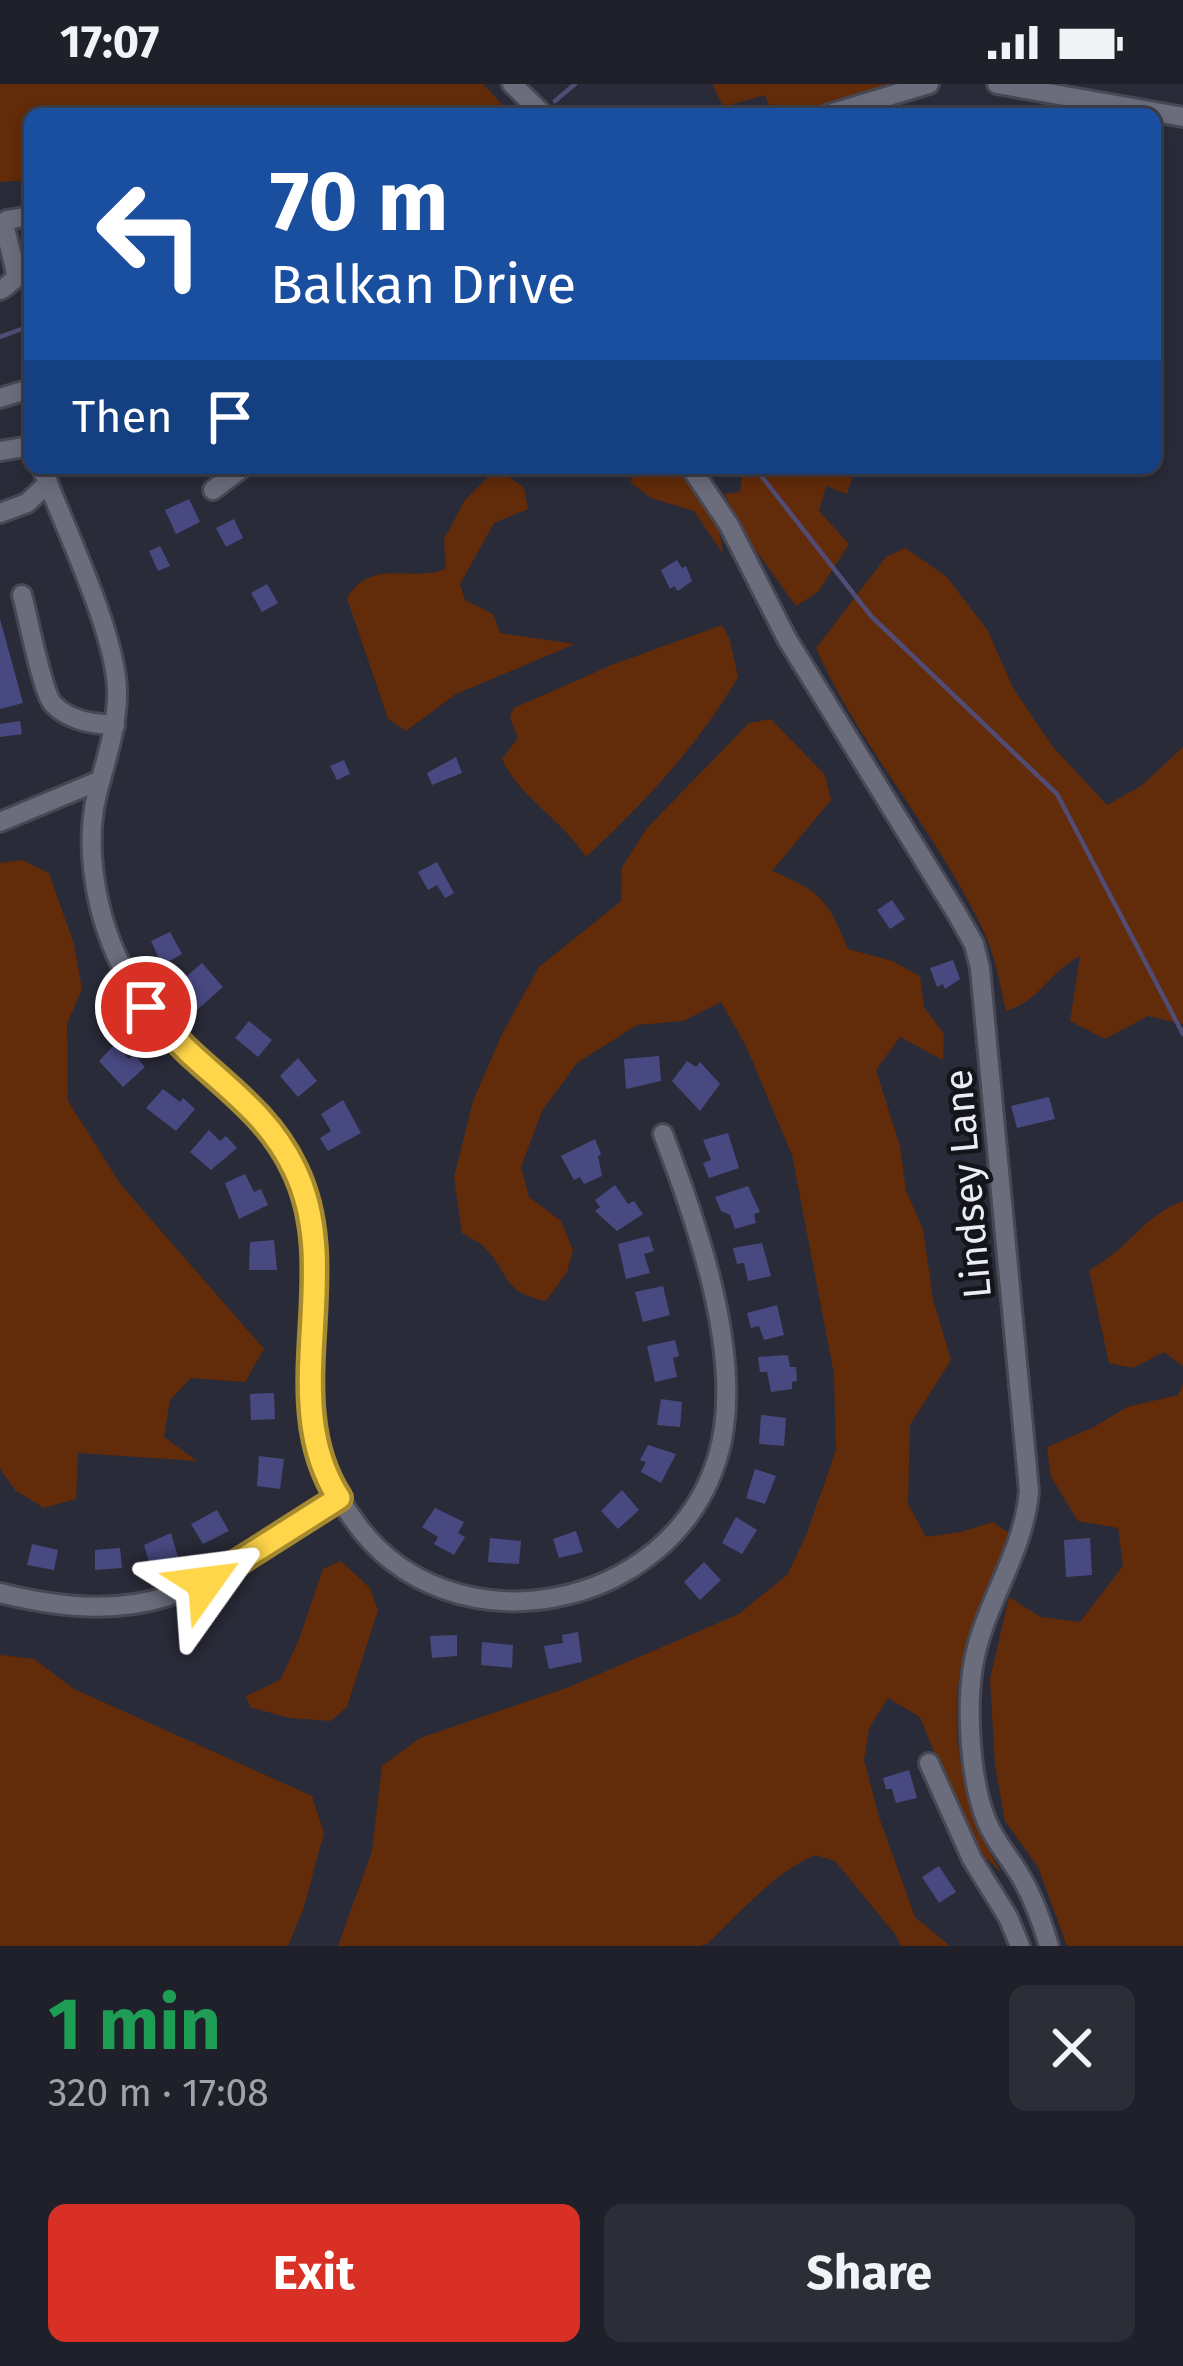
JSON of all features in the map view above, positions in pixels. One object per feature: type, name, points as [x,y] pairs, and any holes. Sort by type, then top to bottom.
[{"type":"street","points":[[512,84],[537,108]]},
{"type":"street","points":[[849,108],[929,84]]},
{"type":"street","points":[[997,84],[1132,108]]},
{"type":"street","points":[[0,290],[23,271],[4,224],[24,218]]},
{"type":"street","points":[[213,490],[234,474]]},
{"type":"street","name":"Lindsey Lane","points":[[695,474],[729,525],[799,658],[958,914],[980,968],[1029,1491],[1025,1527],[980,1635],[971,1724],[987,1822],[1022,1878],[1049,1946]]},
{"type":"street","points":[[0,513],[27,503],[45,476]]},
{"type":"street","points":[[45,476],[109,643],[117,682],[115,724],[92,829],[92,859],[104,920],[122,967],[146,1007],[190,1054],[262,1116],[295,1168],[316,1243],[311,1404],[324,1471],[356,1524],[391,1562],[425,1584],[461,1597],[508,1602],[586,1591],[648,1557],[703,1492],[718,1458],[728,1381],[696,1220],[663,1134]]},
{"type":"street","points":[[22,595],[49,700],[71,717],[92,724],[115,724]]},
{"type":"street","points":[[0,822],[101,780]]},
{"type":"street","points":[[0,1593],[50,1606],[105,1610],[147,1605],[233,1568],[339,1498]]},
{"type":"street","points":[[929,1763],[972,1859],[1020,1946]]},
{"type":"shaded area","points":[[0,84],[483,84],[505,108],[24,108],[24,180],[0,182]]},
{"type":"shaded area","points":[[712,84],[901,84],[819,108],[770,108],[765,95],[723,107]]},
{"type":"shaded area","points":[[491,474],[505,474],[524,488],[528,509],[494,523],[460,584],[465,600],[493,614],[500,633],[575,644],[456,694],[406,731],[388,719],[347,598],[368,578],[380,574],[446,569],[444,539],[465,500]]},
{"type":"shaded area","points":[[632,474],[681,474],[718,523],[723,554],[694,511],[651,498],[631,483]]},
{"type":"shaded area","points":[[742,474],[853,474],[847,494],[826,486],[819,511],[849,544],[818,592],[796,606],[746,537],[724,494],[740,492]]},
{"type":"shaded area","points":[[905,548],[946,576],[988,631],[1013,688],[1053,747],[1107,805],[1141,786],[1183,747],[1183,1024],[1148,1016],[1105,1039],[1070,1021],[1080,956],[1028,1000],[1006,1011],[991,949],[964,893],[854,721],[816,648],[886,557]]},
{"type":"shaded area","points":[[722,625],[738,677],[669,773],[586,857],[520,786],[502,759],[518,738],[510,717],[514,708],[614,664]]},
{"type":"shaded area","points":[[771,719],[825,775],[831,800],[772,871],[821,900],[848,949],[892,961],[920,976],[924,1007],[944,1034],[943,1060],[900,1037],[876,1070],[900,1146],[906,1191],[923,1229],[933,1299],[951,1360],[910,1425],[908,1504],[926,1537],[993,1522],[1012,1535],[969,1635],[957,1719],[969,1799],[1001,1872],[979,1852],[963,1824],[920,1717],[888,1698],[869,1728],[864,1760],[915,1917],[950,1946],[901,1946],[835,1861],[815,1855],[771,1883],[707,1944],[699,1946],[338,1946],[372,1851],[382,1766],[420,1738],[569,1687],[739,1614],[788,1574],[807,1533],[836,1450],[834,1374],[792,1155],[746,1046],[721,1002],[683,1021],[637,1025],[577,1063],[542,1111],[521,1167],[529,1197],[561,1221],[573,1250],[567,1272],[546,1301],[514,1288],[487,1250],[462,1233],[454,1177],[473,1101],[539,967],[621,901],[622,867],[647,828],[749,723]]},
{"type":"shaded area","points":[[22,860],[49,873],[74,944],[82,989],[67,1024],[68,1101],[121,1185],[264,1349],[245,1382],[191,1378],[170,1400],[164,1437],[197,1461],[78,1453],[76,1499],[44,1508],[15,1490],[0,1469],[0,863]]},
{"type":"shaded area","points":[[1183,1201],[1183,1366],[1164,1352],[1133,1368],[1109,1363],[1089,1270],[1157,1215]]},
{"type":"shaded area","points":[[1183,1384],[1183,1946],[1067,1946],[1038,1867],[1005,1821],[995,1765],[990,1679],[1009,1597],[1041,1617],[1080,1622],[1123,1566],[1118,1528],[1078,1521],[1051,1477],[1047,1447],[1127,1407],[1178,1395]]},
{"type":"shaded area","points":[[341,1561],[370,1588],[378,1610],[347,1707],[331,1721],[289,1718],[250,1707],[246,1696],[280,1680],[323,1569]]},
{"type":"shaded area","points":[[0,1655],[34,1659],[74,1689],[312,1796],[324,1833],[288,1946],[0,1946]]},
{"type":"building","points":[[189,499],[200,522],[176,534],[165,510]]},
{"type":"building","points":[[234,519],[243,538],[226,547],[216,528]]},
{"type":"building","points":[[160,546],[170,566],[158,571],[149,551]]},
{"type":"building","points":[[677,560],[682,568],[686,566],[692,581],[678,591],[674,586],[670,589],[661,570]]},
{"type":"building","points":[[267,584],[278,603],[262,612],[251,593]]},
{"type":"building","points":[[0,619],[23,703],[0,709]]},
{"type":"building","points":[[20,721],[22,734],[0,737],[0,724]]},
{"type":"building","points":[[456,757],[462,773],[432,785],[427,773]]},
{"type":"building","points":[[344,760],[350,774],[337,780],[330,766]]},
{"type":"building","points":[[437,862],[454,893],[445,898],[437,885],[428,890],[418,872]]},
{"type":"building","points":[[892,900],[905,919],[890,929],[877,910]]},
{"type":"building","points":[[170,932],[182,954],[162,965],[151,941]]},
{"type":"building","points":[[953,960],[960,979],[945,989],[943,984],[937,987],[930,968]]},
{"type":"building","points":[[202,963],[223,987],[197,1010],[184,998],[190,993],[180,982]]},
{"type":"building","points":[[249,1021],[272,1040],[258,1057],[235,1038]]},
{"type":"building","points":[[115,1044],[129,1059],[134,1054],[145,1067],[123,1087],[99,1061]]},
{"type":"building","points":[[659,1056],[661,1081],[626,1089],[624,1059]]},
{"type":"building","points":[[298,1058],[317,1081],[298,1097],[280,1076]]},
{"type":"building","points":[[687,1061],[696,1067],[700,1062],[720,1084],[700,1111],[672,1081]]},
{"type":"building","points":[[163,1089],[195,1109],[176,1131],[146,1108]]},
{"type":"building","points":[[1049,1097],[1055,1119],[1017,1128],[1011,1106]]},
{"type":"building","points":[[343,1100],[361,1133],[328,1151],[320,1138],[331,1131],[321,1114]]},
{"type":"building","points":[[209,1130],[220,1141],[226,1136],[237,1148],[211,1170],[190,1152]]},
{"type":"building","points":[[728,1133],[739,1168],[709,1178],[703,1163],[711,1160],[703,1140]]},
{"type":"building","points":[[595,1139],[602,1176],[584,1184],[580,1177],[574,1180],[561,1156]]},
{"type":"building","points":[[245,1174],[254,1192],[261,1189],[268,1205],[239,1219],[225,1183]]},
{"type":"building","points":[[615,1185],[628,1204],[634,1201],[643,1214],[617,1231],[595,1211],[600,1207],[595,1200]]},
{"type":"building","points":[[748,1186],[760,1212],[754,1214],[756,1223],[735,1229],[715,1197]]},
{"type":"building","points":[[649,1236],[654,1251],[644,1254],[650,1273],[626,1279],[618,1244]]},
{"type":"building","points":[[274,1240],[277,1270],[249,1270],[250,1242]]},
{"type":"building","points":[[762,1243],[771,1276],[748,1281],[744,1263],[737,1264],[733,1248]]},
{"type":"building","points":[[663,1286],[670,1315],[643,1322],[635,1292]]},
{"type":"building","points":[[777,1305],[784,1335],[764,1340],[759,1326],[751,1328],[747,1313]]},
{"type":"building","points":[[675,1340],[677,1377],[655,1382],[647,1346]]},
{"type":"building","points":[[788,1355],[790,1367],[796,1367],[797,1381],[792,1382],[792,1389],[771,1392],[758,1357]]},
{"type":"building","points":[[274,1393],[275,1419],[251,1420],[250,1394]]},
{"type":"building","points":[[661,1399],[682,1402],[680,1427],[657,1425]]},
{"type":"building","points":[[761,1415],[786,1418],[784,1446],[759,1444]]},
{"type":"building","points":[[648,1445],[676,1454],[661,1483],[641,1472],[646,1462],[640,1460]]},
{"type":"building","points":[[259,1456],[284,1459],[280,1489],[257,1486]]},
{"type":"building","points":[[755,1469],[776,1476],[765,1504],[746,1498]]},
{"type":"building","points":[[622,1490],[639,1510],[618,1529],[601,1511]]},
{"type":"building","points":[[435,1508],[464,1522],[458,1533],[465,1537],[454,1555],[434,1544],[438,1537],[422,1527]]},
{"type":"building","points":[[217,1510],[229,1531],[203,1544],[191,1524]]},
{"type":"building","points":[[736,1517],[757,1530],[742,1554],[722,1543]]},
{"type":"building","points":[[576,1531],[583,1552],[559,1558],[553,1539]]},
{"type":"building","points":[[171,1533],[178,1557],[150,1565],[144,1545]]},
{"type":"building","points":[[490,1538],[521,1541],[519,1564],[488,1562]]},
{"type":"building","points":[[1090,1538],[1092,1575],[1066,1577],[1064,1540]]},
{"type":"building","points":[[32,1544],[58,1550],[54,1570],[27,1565]]},
{"type":"building","points":[[120,1548],[122,1568],[95,1570],[95,1550]]},
{"type":"building","points":[[704,1562],[721,1580],[700,1600],[684,1582]]},
{"type":"building","points":[[578,1632],[582,1662],[549,1669],[544,1646],[563,1643],[562,1635]]},
{"type":"building","points":[[457,1635],[457,1656],[432,1658],[430,1636]]},
{"type":"building","points":[[482,1642],[513,1645],[512,1668],[481,1665]]},
{"type":"building","points":[[909,1770],[917,1798],[896,1803],[883,1778]]},
{"type":"building","points":[[939,1866],[956,1892],[939,1903],[922,1877]]},
{"type":"waterway","points":[[555,101],[575,84]]},
{"type":"waterway","points":[[0,337],[24,328]]},
{"type":"waterway","points":[[760,474],[871,616],[1057,794],[1183,1034]]},
{"type":"route","points":[[146,1007],[190,1054],[262,1116],[295,1168],[316,1243],[311,1404],[315,1441],[339,1498],[205,1583]]}]
